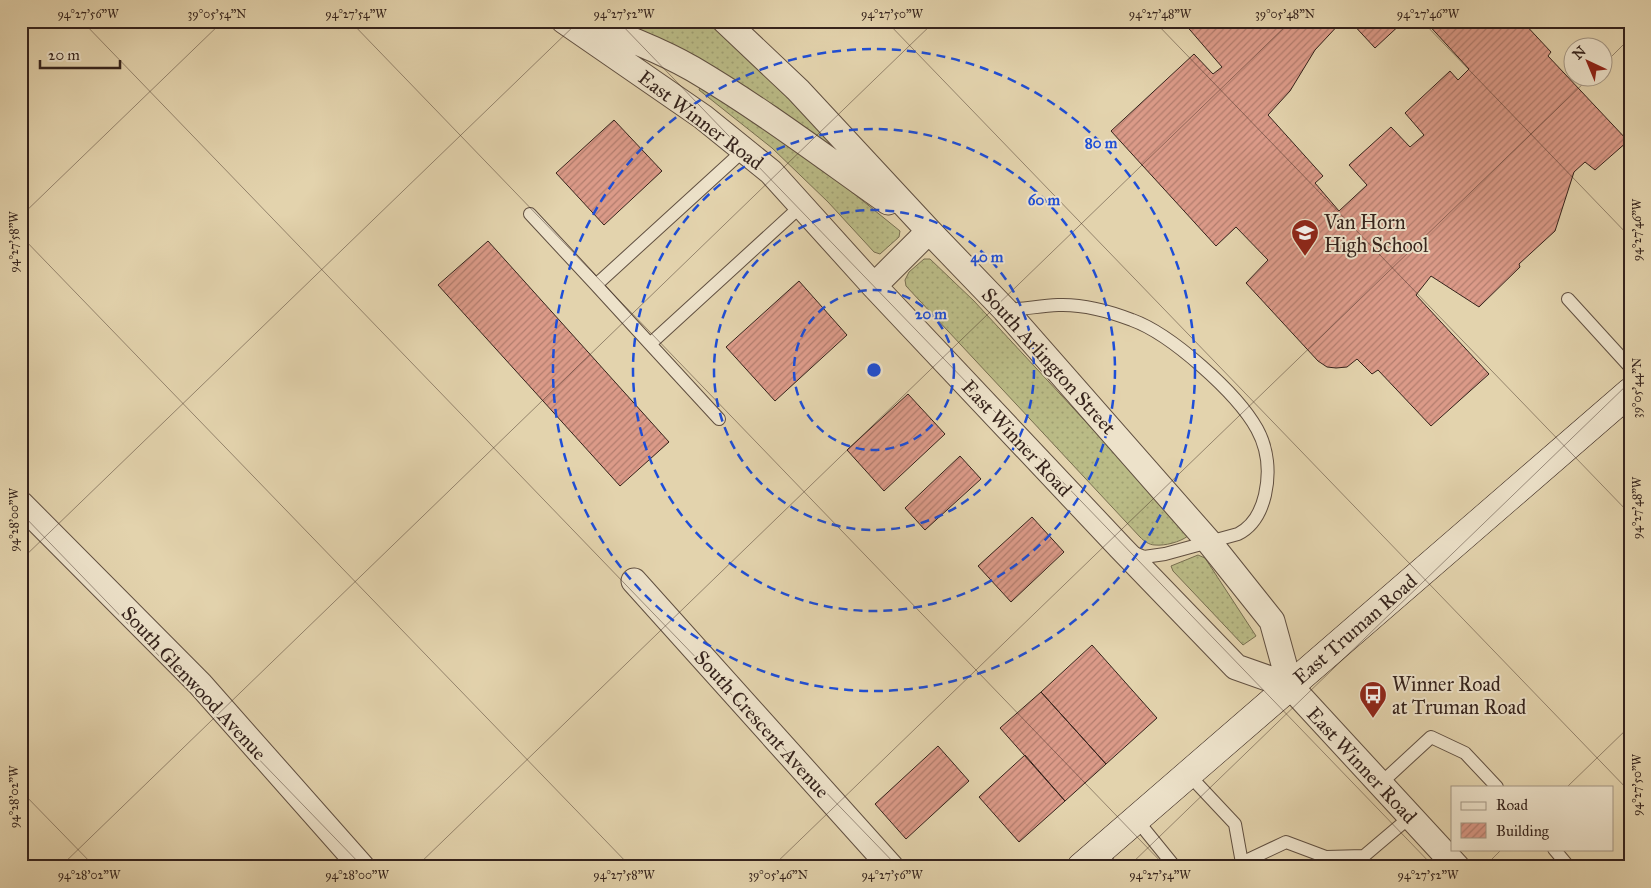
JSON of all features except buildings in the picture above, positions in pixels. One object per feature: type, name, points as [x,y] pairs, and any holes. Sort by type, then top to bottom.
[{"type":"main road","name":"East Truman Road","points":[[1097,862],[1136,819],[1630,392]]},
{"type":"street","name":"East Winner Road","points":[[564,21],[703,117],[771,172],[874,286],[1236,667],[1290,686],[1457,867]]},
{"type":"street","name":"East Winner Road","points":[[582,21],[628,37],[692,68],[759,110],[928,231]]},
{"type":"street","name":"South Arlington Street","points":[[724,21],[798,90],[928,231],[1005,310],[1209,542],[1272,621],[1290,686]]},
{"type":"street","points":[[874,286],[928,231]]},
{"type":"street","name":"South Glenwood Avenue","points":[[21,504],[200,684],[362,867]]},
{"type":"street","name":"South Crescent Avenue","points":[[634,581],[890,867]]},
{"type":"lane","points":[[596,285],[744,150]]},
{"type":"lane","points":[[650,344],[802,206]]},
{"type":"lane","points":[[530,214],[719,419]]},
{"type":"lane","points":[[1568,299],[1630,367]]},
{"type":"lane","points":[[1005,310],[1059,305],[1076,306],[1098,309],[1134,320],[1170,340],[1200,364],[1230,395],[1257,428],[1266,453],[1268,484],[1259,515],[1253,524],[1238,534],[1165,554],[1144,557],[1121,548]]},
{"type":"lane","points":[[1380,784],[1431,738],[1465,753],[1496,786]]},
{"type":"lane","points":[[1188,774],[1235,824],[1237,865],[1286,842],[1326,857],[1364,856],[1410,817]]},
{"type":"lane","points":[[1136,819],[1175,867]]},
{"type":"lane","points":[[1555,850],[1569,867]]},
{"type":"green space","points":[[620,21],[707,21],[781,87],[868,173],[637,30]]},
{"type":"green space","points":[[701,85],[826,171],[900,231],[899,237],[880,254],[874,252],[828,202],[772,148],[699,90]]},
{"type":"green space","points":[[924,259],[930,259],[974,301],[1184,528],[1188,536],[1177,542],[1159,545],[1149,544],[1140,537],[906,286],[905,280],[909,272]]},
{"type":"green space","points":[[1198,555],[1205,558],[1256,636],[1243,645],[1173,571],[1171,566]]},
{"type":"place","name":"Van Horn High School","points":[[1305,257]]},
{"type":"place","name":"Winner Road at Truman Road","points":[[1373,719]]}]
